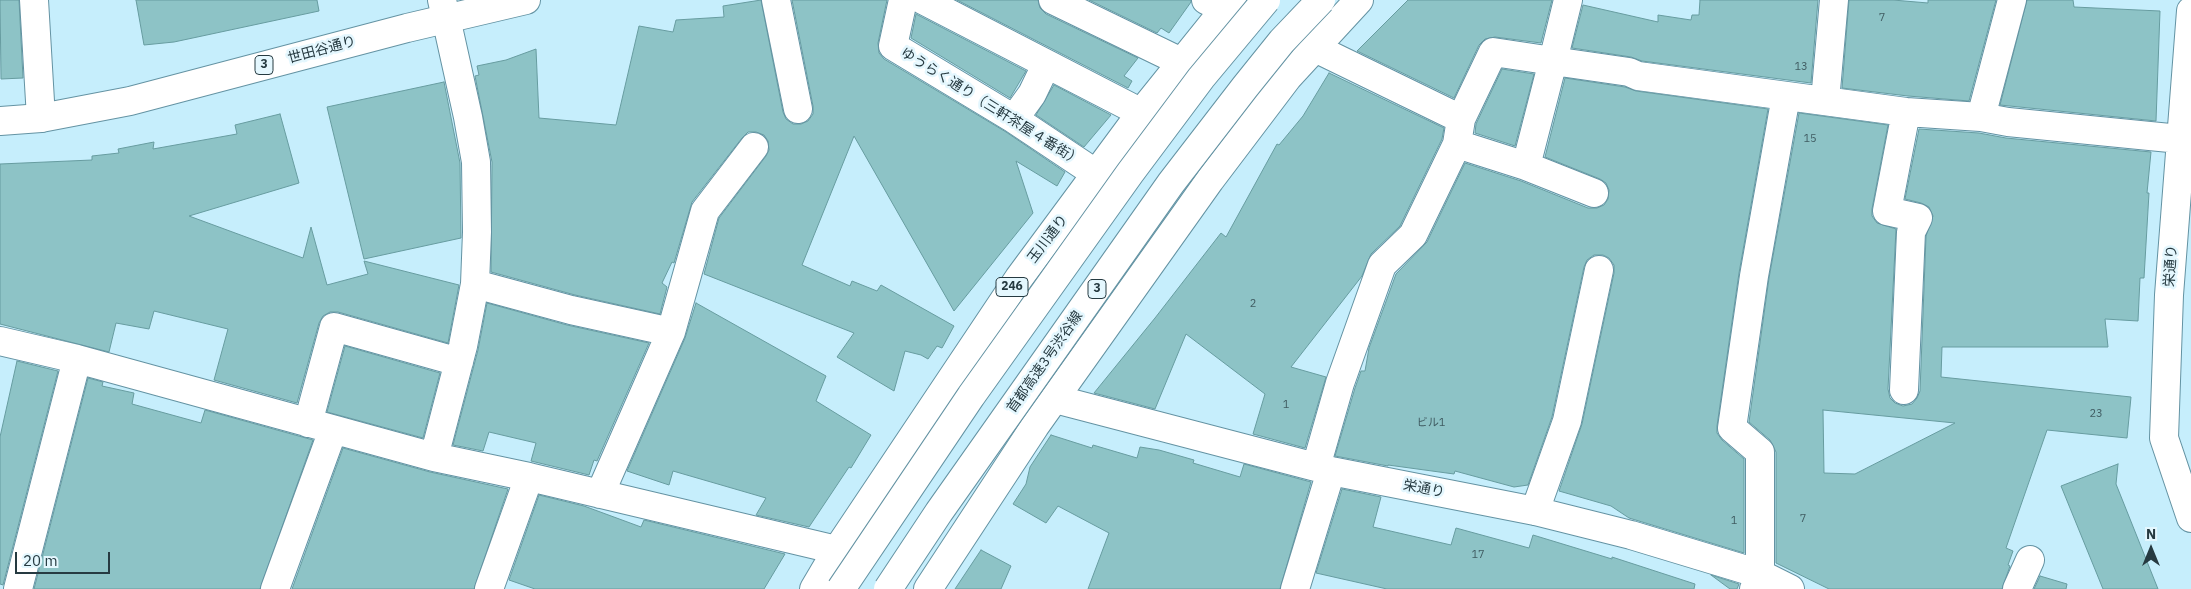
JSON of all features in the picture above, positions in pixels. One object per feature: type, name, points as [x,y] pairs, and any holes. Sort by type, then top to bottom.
[{"type":"main road","points":[[34,0],[42,118]]},
{"type":"main road","name":"世田谷通り","points":[[0,120],[42,118],[130,101],[444,9],[526,0]]},
{"type":"main road","points":[[776,0],[798,109]]},
{"type":"main road","name":"ゆうらく通り（三軒茶屋４番街）","points":[[903,0],[893,46],[1014,119],[1089,169]]},
{"type":"main road","points":[[923,0],[1134,109]]},
{"type":"main road","points":[[841,589],[971,396],[1130,173],[1201,78],[1266,0]]},
{"type":"main road","points":[[834,589],[895,524],[1196,100],[1240,46],[1282,0]]},
{"type":"main road","name":"首都高速3号渋谷線","points":[[888,589],[939,512],[1171,183],[1282,41],[1321,0]]},
{"type":"main road","points":[[1526,166],[1568,0]]},
{"type":"main road","points":[[1825,101],[1834,0]]},
{"type":"main road","points":[[1981,117],[2012,0]]},
{"type":"main road","points":[[1058,1],[1173,58]]},
{"type":"main road","name":"玉川通り","points":[[814,589],[837,550],[1019,278],[1147,106],[1217,1]]},
{"type":"main road","points":[[928,589],[1035,426],[1210,180],[1288,77],[1356,4]]},
{"type":"main road","points":[[434,457],[459,362],[475,284],[476,162],[444,9]]},
{"type":"main road","name":"栄通り","points":[[2191,11],[2180,139],[2180,293],[2164,438],[2191,518]]},
{"type":"main road","points":[[1314,47],[1459,132],[1526,166],[1594,193]]},
{"type":"main road","points":[[1295,589],[1323,469],[1340,383],[1382,265],[1414,236],[1493,52],[1629,72],[1638,76],[1906,112],[1981,117],[2008,122],[2180,139]]},
{"type":"main road","points":[[1014,119],[1032,94],[1046,64]]},
{"type":"main road","points":[[1757,582],[1760,452],[1732,428],[1754,276],[1786,96]]},
{"type":"main road","points":[[1904,390],[1911,232],[1918,218],[1887,211],[1906,112]]},
{"type":"main road","points":[[600,494],[671,332],[705,211],[754,147]]},
{"type":"main road","points":[[1534,511],[1567,421],[1598,270]]},
{"type":"main road","points":[[475,284],[571,310],[671,332]]},
{"type":"main road","points":[[275,589],[320,427],[334,328],[459,362]]},
{"type":"main road","points":[[0,341],[77,359],[434,457],[529,477],[837,550]]},
{"type":"main road","points":[[18,589],[77,359]]},
{"type":"main road","name":"栄通り","points":[[1055,399],[1323,469],[1534,511],[1631,535],[1757,582],[1790,589]]},
{"type":"main road","points":[[490,588],[529,477]]},
{"type":"main road","points":[[2017,589],[2030,560]]},
{"type":"building","points":[[0,0],[19,0],[23,78],[1,79]]},
{"type":"building","points":[[136,0],[317,0],[319,11],[174,42],[144,45]]},
{"type":"building","points":[[761,0],[783,112],[786,119],[793,124],[801,124],[808,121],[813,114],[813,106],[792,0],[887,0],[878,43],[879,53],[884,59],[1006,132],[1065,172],[1057,186],[1016,161],[1033,213],[954,311],[854,136],[802,265],[850,286],[852,281],[877,291],[881,285],[954,326],[942,348],[937,346],[928,359],[905,351],[894,391],[837,357],[854,333],[704,274],[719,218],[769,150],[768,141],[764,135],[756,132],[748,132],[742,138],[692,202],[674,263],[672,262],[662,283],[667,287],[660,314],[575,295],[491,272],[492,162],[475,76],[479,75],[477,66],[506,60],[536,49],[539,118],[616,125],[639,26],[673,32],[676,20],[724,17],[723,6]]},
{"type":"building","points":[[957,0],[1038,0],[1040,8],[1046,14],[1138,58],[1124,76],[1132,81],[1128,88]]},
{"type":"building","points":[[1089,0],[1191,0],[1191,2],[1169,33],[1161,28],[1157,33]]},
{"type":"building","points":[[1408,0],[1552,0],[1541,43],[1495,37],[1485,39],[1479,45],[1454,98],[1357,51]]},
{"type":"building","points":[[1700,0],[1818,0],[1811,83],[1642,61],[1631,57],[1572,48],[1583,5],[1658,22],[1658,15],[1691,20],[1692,15],[1699,15]]},
{"type":"building","points":[[1849,0],[1893,0],[1928,3],[1928,0],[1996,0],[1969,101],[1842,88]]},
{"type":"building","points":[[2027,0],[2073,0],[2074,7],[2160,11],[2156,121],[2000,105]]},
{"type":"building","points":[[916,14],[1026,71],[1010,98],[911,38]]},
{"type":"building","points":[[1502,69],[1534,74],[1515,146],[1475,133],[1476,124]]},
{"type":"building","points":[[1329,73],[1444,128],[1442,139],[1400,226],[1371,254],[1362,276],[1291,367],[1326,377],[1305,448],[1253,434],[1265,394],[1186,334],[1155,409],[1094,393],[1221,233],[1226,237],[1277,144],[1279,145],[1303,116]]},
{"type":"building","points":[[1565,78],[1625,87],[1636,91],[1768,109],[1739,273],[1717,426],[1717,433],[1722,440],[1744,459],[1744,553],[1629,518],[1611,506],[1559,491],[1582,424],[1614,273],[1614,265],[1609,258],[1603,255],[1594,255],[1587,260],[1584,267],[1552,417],[1528,485],[1514,487],[1455,471],[1454,474],[1388,466],[1335,456],[1355,388],[1361,371],[1365,371],[1369,348],[1396,274],[1427,242],[1465,163],[1521,181],[1588,208],[1597,208],[1604,205],[1608,199],[1609,190],[1606,183],[1600,179],[1545,157]]},
{"type":"building","points":[[444,82],[460,163],[461,238],[364,259],[327,107]]},
{"type":"building","points":[[1054,85],[1111,115],[1084,147],[1036,115]]},
{"type":"building","points":[[1799,113],[1888,125],[1872,216],[1877,223],[1896,229],[1888,389],[1890,398],[1895,403],[1903,406],[1912,404],[1920,391],[1926,236],[1933,216],[1929,207],[1905,199],[1919,129],[1979,133],[2006,138],[2151,152],[2147,193],[2149,193],[2144,278],[2140,278],[2138,321],[2105,319],[2108,347],[1942,347],[1941,377],[2131,397],[2127,438],[2047,430],[2006,548],[2013,551],[2002,589],[1829,589],[1776,563],[1776,452],[1770,440],[1749,422],[1769,278]],"holes":[[[1823,410],[1955,423],[1855,474],[1824,473]]]},
{"type":"building","points":[[280,114],[299,183],[189,216],[303,258],[311,227],[327,285],[368,274],[364,261],[459,285],[448,343],[338,312],[330,312],[323,316],[319,323],[297,403],[214,380],[228,329],[154,311],[149,329],[116,323],[109,352],[0,324],[0,164],[92,160],[92,156],[119,153],[118,149],[154,142],[153,149],[237,134],[235,125]]},
{"type":"building","points":[[487,303],[567,325],[649,343],[597,461],[594,460],[589,475],[531,461],[536,443],[489,432],[483,451],[453,445],[478,350]]},
{"type":"building","points":[[696,303],[826,376],[816,401],[871,435],[851,468],[849,467],[809,527],[756,515],[766,498],[673,471],[669,485],[627,471],[685,338]]},
{"type":"building","points":[[345,346],[440,373],[423,438],[327,412]]},
{"type":"building","points":[[17,361],[58,371],[3,585],[0,584],[0,437]]},
{"type":"building","points":[[88,378],[103,382],[102,386],[134,393],[132,404],[201,423],[205,410],[313,440],[260,589],[34,589]]},
{"type":"building","points":[[1051,435],[1092,448],[1093,445],[1137,458],[1140,447],[1159,450],[1194,460],[1193,463],[1240,477],[1244,464],[1311,482],[1280,589],[1088,589],[1109,533],[1058,506],[1046,523],[1013,504],[1026,484],[1030,467]]},
{"type":"building","points":[[343,448],[430,472],[508,489],[474,589],[292,589]]},
{"type":"building","points":[[2118,464],[2116,484],[2158,589],[2103,589],[2061,486]]},
{"type":"building","points":[[1342,489],[1381,497],[1373,527],[1451,545],[1456,528],[1529,548],[1533,535],[1612,559],[1612,557],[1695,584],[1694,589],[1387,589],[1316,573]]},
{"type":"building","points":[[539,495],[584,506],[641,527],[644,520],[785,554],[764,589],[535,589],[509,580]]},
{"type":"building","points":[[981,550],[1011,566],[1001,589],[955,589]]},
{"type":"building","points":[[1711,575],[1739,584],[1737,589],[1730,589]]},
{"type":"building","points":[[2040,576],[2067,584],[2066,589],[2034,589]]}]
